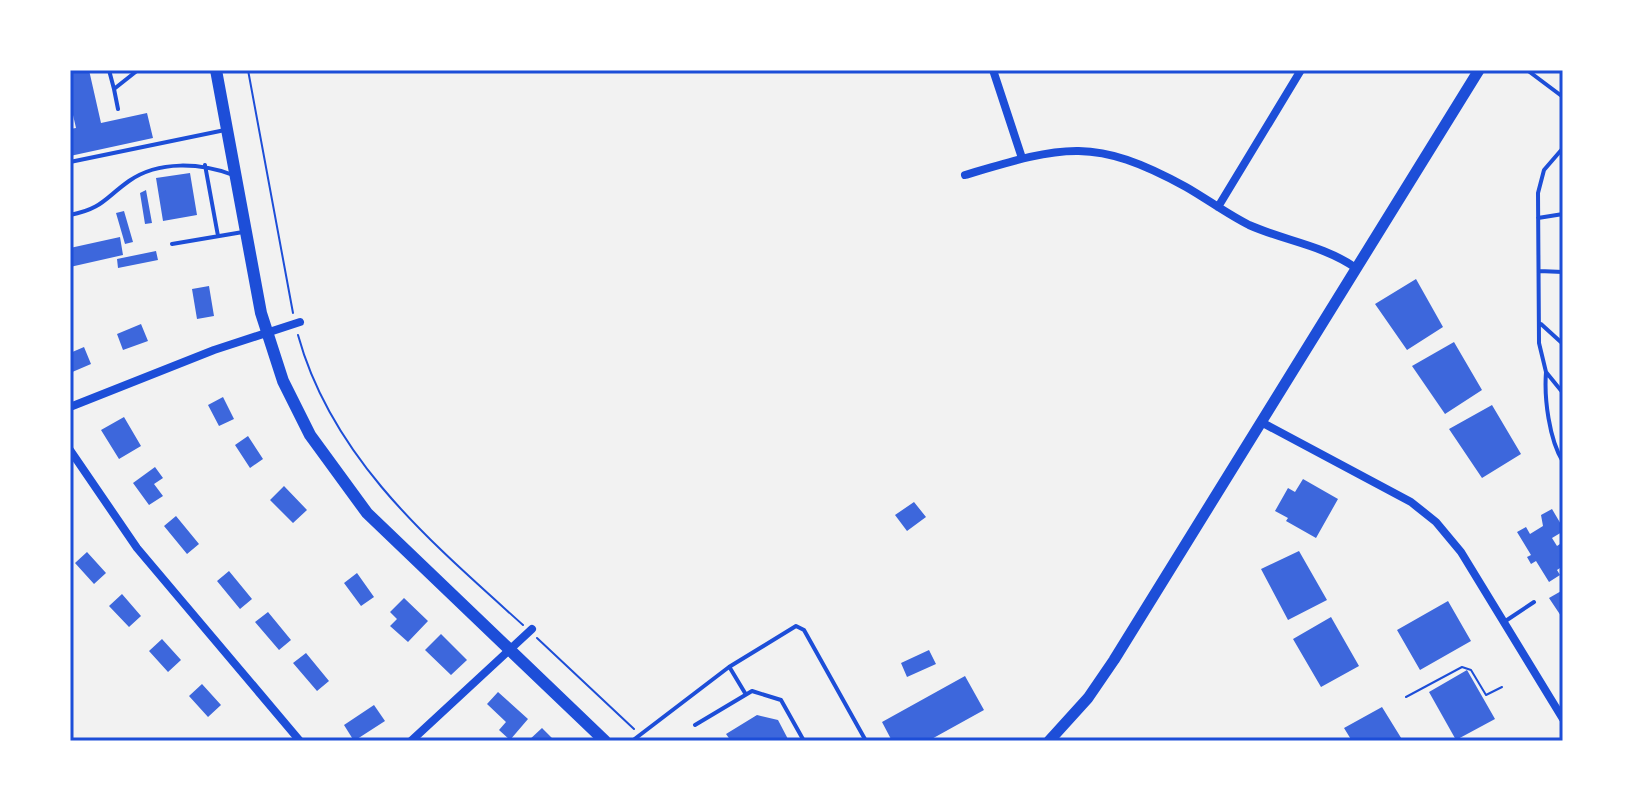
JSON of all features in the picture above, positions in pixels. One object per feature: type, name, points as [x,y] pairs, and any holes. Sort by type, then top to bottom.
[{"type":"main road","points":[[216,70],[266,331],[299,414],[343,484],[385,532],[605,741]]},
{"type":"main road","points":[[1049,741],[1109,669],[1479,70]]},
{"type":"street","points":[[993,70],[1022,158]]},
{"type":"street","points":[[1218,207],[1301,70]]},
{"type":"street","points":[[965,175],[1065,149],[1116,155],[1146,165],[1258,229],[1316,247],[1356,268]]},
{"type":"street","points":[[70,407],[266,331],[300,322]]},
{"type":"street","points":[[1261,422],[1422,510],[1457,545],[1563,719]]},
{"type":"street","points":[[70,450],[137,548],[300,741]]},
{"type":"street","points":[[411,741],[512,651],[532,629]]},
{"type":"lane","points":[[109,70],[118,109]]},
{"type":"lane","points":[[114,89],[138,70]]},
{"type":"lane","points":[[1527,70],[1563,97]]},
{"type":"lane","points":[[70,162],[227,129]]},
{"type":"lane","points":[[1563,148],[1540,178],[1538,218],[1539,343],[1552,423],[1563,462]]},
{"type":"lane","points":[[70,215],[99,207],[139,175],[205,165],[235,176]]},
{"type":"lane","points":[[205,165],[218,236]]},
{"type":"lane","points":[[1538,218],[1563,214]]},
{"type":"lane","points":[[172,244],[245,232]]},
{"type":"lane","points":[[1539,271],[1563,272]]},
{"type":"lane","points":[[1540,323],[1563,344]]},
{"type":"lane","points":[[1546,372],[1563,393]]},
{"type":"lane","points":[[1504,622],[1534,602]]},
{"type":"lane","points":[[632,741],[729,667],[791,626],[799,626],[866,741]]},
{"type":"lane","points":[[729,667],[745,693]]},
{"type":"lane","points":[[695,725],[752,691],[781,700],[804,741]]},
{"type":"path","points":[[248,70],[292,308]]},
{"type":"path","points":[[299,337],[334,421],[375,482],[519,622]]},
{"type":"path","points":[[540,641],[631,727]]},
{"type":"path","points":[[1406,697],[1462,667],[1471,670],[1486,695],[1502,687]]},
{"type":"building","points":[[70,70],[89,70],[101,123],[147,113],[153,138],[70,156],[70,129],[76,128],[70,102]]},
{"type":"building","points":[[190,173],[197,215],[163,221],[156,178]]},
{"type":"building","points":[[146,190],[152,223],[145,224],[140,193]]},
{"type":"building","points":[[124,211],[133,242],[125,244],[116,213]]},
{"type":"building","points":[[120,237],[123,255],[70,267],[70,248]]},
{"type":"building","points":[[156,251],[158,260],[118,268],[117,259]]},
{"type":"building","points":[[1416,279],[1443,327],[1407,350],[1375,304]]},
{"type":"building","points":[[209,286],[214,316],[197,319],[192,289]]},
{"type":"building","points":[[141,324],[148,341],[123,350],[117,334]]},
{"type":"building","points":[[1454,342],[1482,390],[1445,414],[1412,366]]},
{"type":"building","points":[[84,347],[91,364],[70,373],[70,353]]},
{"type":"building","points":[[223,397],[234,419],[219,426],[208,405]]},
{"type":"building","points":[[1492,405],[1521,454],[1482,478],[1449,429]]},
{"type":"building","points":[[124,417],[141,446],[119,459],[101,430]]},
{"type":"building","points":[[248,436],[263,459],[250,468],[235,445]]},
{"type":"building","points":[[155,467],[163,478],[154,484],[163,496],[149,505],[133,483]]},
{"type":"building","points":[[1303,479],[1338,499],[1316,538],[1275,511],[1288,488],[1295,492]]},
{"type":"building","points":[[284,486],[307,510],[293,523],[270,500]]},
{"type":"building","points":[[914,502],[926,517],[907,531],[895,515]]},
{"type":"building","points":[[1552,509],[1562,526],[1562,532],[1552,538],[1557,546],[1563,542],[1563,566],[1557,570],[1560,575],[1549,582],[1536,561],[1531,564],[1527,557],[1531,555],[1517,532],[1526,527],[1530,534],[1543,526],[1541,515]]},
{"type":"building","points":[[176,516],[199,544],[187,554],[164,526]]},
{"type":"building","points":[[1299,551],[1327,600],[1288,620],[1261,569]]},
{"type":"building","points":[[87,552],[106,573],[94,584],[75,563]]},
{"type":"building","points":[[229,571],[252,599],[240,609],[217,581]]},
{"type":"building","points":[[357,573],[374,597],[361,606],[344,583]]},
{"type":"building","points":[[1563,590],[1563,619],[1549,598]]},
{"type":"building","points":[[122,594],[141,616],[129,627],[109,606]]},
{"type":"building","points":[[404,598],[428,621],[408,642],[390,626],[397,619],[390,612]]},
{"type":"building","points":[[1448,601],[1471,641],[1420,670],[1397,630]]},
{"type":"building","points":[[268,612],[291,640],[279,650],[255,622]]},
{"type":"building","points":[[1331,617],[1359,666],[1321,687],[1293,639]]},
{"type":"building","points":[[441,634],[467,660],[451,675],[425,650]]},
{"type":"building","points":[[162,639],[181,660],[168,672],[149,651]]},
{"type":"building","points":[[929,650],[936,664],[907,677],[901,663]]},
{"type":"building","points":[[306,653],[329,681],[317,691],[293,663]]},
{"type":"building","points":[[1467,670],[1495,719],[1456,740],[1429,692]]},
{"type":"building","points":[[965,676],[984,710],[928,741],[892,741],[882,722]]},
{"type":"building","points":[[202,684],[221,705],[208,717],[189,696]]},
{"type":"building","points":[[498,692],[528,719],[510,740],[499,730],[506,722],[487,704]]},
{"type":"building","points":[[374,705],[385,721],[354,741],[344,725]]},
{"type":"building","points":[[1382,707],[1403,741],[1352,741],[1344,728]]},
{"type":"building","points":[[757,715],[778,720],[789,741],[731,741],[726,734]]},
{"type":"building","points":[[542,728],[555,741],[528,741]]}]
